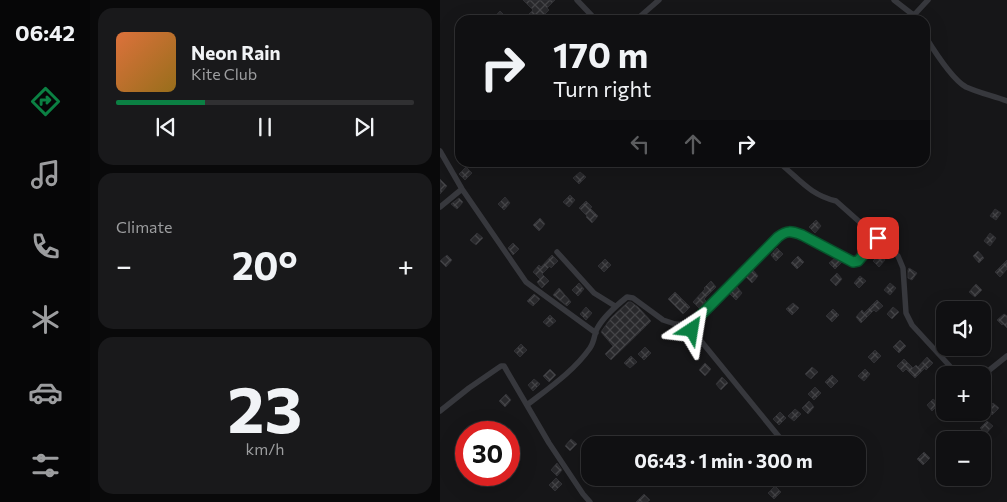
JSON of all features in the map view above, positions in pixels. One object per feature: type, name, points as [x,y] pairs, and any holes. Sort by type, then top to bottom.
[{"type":"street","points":[[577,0],[591,15]]},
{"type":"street","points":[[642,15],[658,0]]},
{"type":"street","points":[[894,0],[911,15]]},
{"type":"street","points":[[914,15],[928,0]]},
{"type":"street","points":[[930,44],[959,82],[966,87],[1007,101]]},
{"type":"street","points":[[440,151],[462,189],[526,282],[596,333]]},
{"type":"street","points":[[784,167],[812,192],[836,201],[898,256],[903,268],[906,313],[912,325],[950,366]]},
{"type":"street","points":[[440,208],[462,189]]},
{"type":"street","points":[[778,436],[692,330],[692,325],[785,232],[794,232],[802,235],[853,262],[858,261],[878,238]]},
{"type":"street","points":[[557,252],[594,293],[615,306]]},
{"type":"street","points":[[528,405],[579,362],[591,347],[597,327],[615,306],[628,296],[663,320],[675,324],[692,325]]},
{"type":"street","points":[[991,369],[1007,356]]},
{"type":"street","points":[[440,410],[500,366],[504,366],[549,442],[590,502]]},
{"type":"building","points":[[523,0],[555,0],[547,8],[549,10],[544,15],[528,15],[533,10]]},
{"type":"building","points":[[466,167],[472,173],[465,180],[459,174]]},
{"type":"building","points":[[580,172],[586,177],[579,184],[573,178]]},
{"type":"building","points":[[440,179],[447,186],[440,194]]},
{"type":"building","points":[[570,195],[575,200],[569,207],[563,202]]},
{"type":"building","points":[[505,197],[510,203],[504,210],[498,204]]},
{"type":"building","points":[[459,198],[463,202],[457,209],[451,204]]},
{"type":"building","points":[[586,201],[598,216],[592,223],[579,208]]},
{"type":"building","points":[[995,209],[1001,213],[996,220],[990,216]]},
{"type":"building","points":[[540,218],[545,224],[539,231],[533,225]]},
{"type":"building","points":[[816,220],[821,226],[815,233],[809,227]]},
{"type":"building","points":[[477,233],[483,238],[476,245],[470,240]]},
{"type":"building","points":[[990,233],[996,238],[990,246],[984,241]]},
{"type":"building","points":[[513,243],[519,249],[513,255],[508,248]]},
{"type":"building","points":[[777,248],[783,254],[776,261],[771,255]]},
{"type":"building","points":[[978,251],[984,258],[979,263],[973,256]]},
{"type":"building","points":[[880,254],[885,260],[879,267],[873,261]]},
{"type":"building","points":[[447,255],[452,260],[446,267],[440,261]]},
{"type":"building","points":[[552,255],[558,261],[542,274],[549,281],[542,288],[537,282],[540,279],[533,272],[539,265],[541,267]]},
{"type":"building","points":[[798,256],[804,262],[797,269],[791,263]]},
{"type":"building","points":[[835,258],[842,262],[835,269],[829,263]]},
{"type":"building","points":[[605,259],[611,265],[604,272],[598,266]]},
{"type":"building","points":[[1007,260],[1007,269],[1000,277],[995,272]]},
{"type":"building","points":[[909,268],[917,273],[912,280],[908,278]]},
{"type":"building","points":[[753,270],[758,276],[752,283],[746,277]]},
{"type":"building","points":[[837,273],[842,279],[836,286],[830,280]]},
{"type":"building","points":[[860,276],[866,281],[859,288],[854,283]]},
{"type":"building","points":[[711,281],[716,287],[704,299],[706,301],[699,308],[693,302]]},
{"type":"building","points":[[579,283],[584,289],[578,296],[572,290]]},
{"type":"building","points":[[890,283],[896,288],[890,295],[884,290]]},
{"type":"building","points":[[976,284],[982,290],[975,297],[969,292]]},
{"type":"building","points":[[737,287],[742,293],[736,300],[730,294]]},
{"type":"building","points":[[559,288],[571,302],[567,306],[553,295]]},
{"type":"building","points":[[675,292],[690,307],[683,314],[668,299]]},
{"type":"building","points":[[534,294],[540,299],[533,306],[527,301]]},
{"type":"building","points":[[877,300],[883,306],[876,312],[874,310],[861,323],[856,317],[862,310],[864,313]]},
{"type":"building","points":[[628,302],[638,307],[651,321],[611,360],[605,354],[613,346],[601,332],[611,318]]},
{"type":"building","points":[[793,303],[799,308],[792,315],[786,309]]},
{"type":"building","points":[[586,307],[592,313],[586,320],[580,314]]},
{"type":"building","points":[[893,307],[899,312],[892,319],[887,314]]},
{"type":"building","points":[[833,309],[839,315],[832,322],[826,316]]},
{"type":"building","points":[[1004,314],[1007,316],[1007,328],[997,320]]},
{"type":"building","points":[[550,315],[556,321],[549,327],[543,322]]},
{"type":"building","points":[[900,340],[906,346],[899,353],[893,347]]},
{"type":"building","points":[[521,344],[527,350],[520,357],[514,351]]},
{"type":"building","points":[[645,347],[651,353],[644,360],[638,354]]},
{"type":"building","points":[[875,350],[881,356],[874,363],[868,357]]},
{"type":"building","points":[[631,356],[637,362],[630,368],[624,363]]},
{"type":"building","points":[[927,357],[933,363],[915,378],[906,369],[903,372],[897,366],[904,359],[913,368],[916,365],[918,367]]},
{"type":"building","points":[[705,363],[711,369],[705,376],[699,370]]},
{"type":"building","points":[[812,367],[818,372],[811,379],[805,374]]},
{"type":"building","points":[[550,369],[556,375],[549,382],[543,376]]},
{"type":"building","points":[[865,369],[870,374],[864,381],[858,376]]},
{"type":"building","points":[[832,375],[838,381],[831,388],[825,382]]},
{"type":"building","points":[[722,377],[728,383],[721,390],[716,384]]},
{"type":"building","points":[[534,379],[540,384],[533,391],[528,385]]},
{"type":"building","points":[[815,387],[821,393],[814,400],[808,394]]},
{"type":"building","points":[[506,394],[511,400],[505,407],[499,401]]},
{"type":"building","points":[[933,399],[936,402],[936,407],[932,411],[927,405]]},
{"type":"building","points":[[809,401],[814,407],[808,414],[802,408]]},
{"type":"building","points":[[993,403],[999,408],[992,415],[991,414],[991,405]]},
{"type":"building","points":[[795,409],[801,414],[794,421],[788,416]]},
{"type":"building","points":[[780,412],[786,418],[779,425],[773,419]]},
{"type":"building","points":[[987,421],[993,426],[988,431],[980,431],[982,429],[980,428]]},
{"type":"building","points":[[571,439],[577,444],[570,451],[565,446]]},
{"type":"building","points":[[924,452],[930,458],[923,465],[917,459]]},
{"type":"building","points":[[557,463],[562,470],[557,476],[551,470]]},
{"type":"building","points":[[556,478],[562,484],[555,491],[549,485]]},
{"type":"building","points":[[775,486],[781,492],[774,499],[768,493]]},
{"type":"building","points":[[644,494],[650,500],[647,502],[636,502]]},
{"type":"route","points":[[692,330],[692,325],[696,320],[785,232],[794,232],[802,235],[853,262],[858,261],[878,238]]}]
